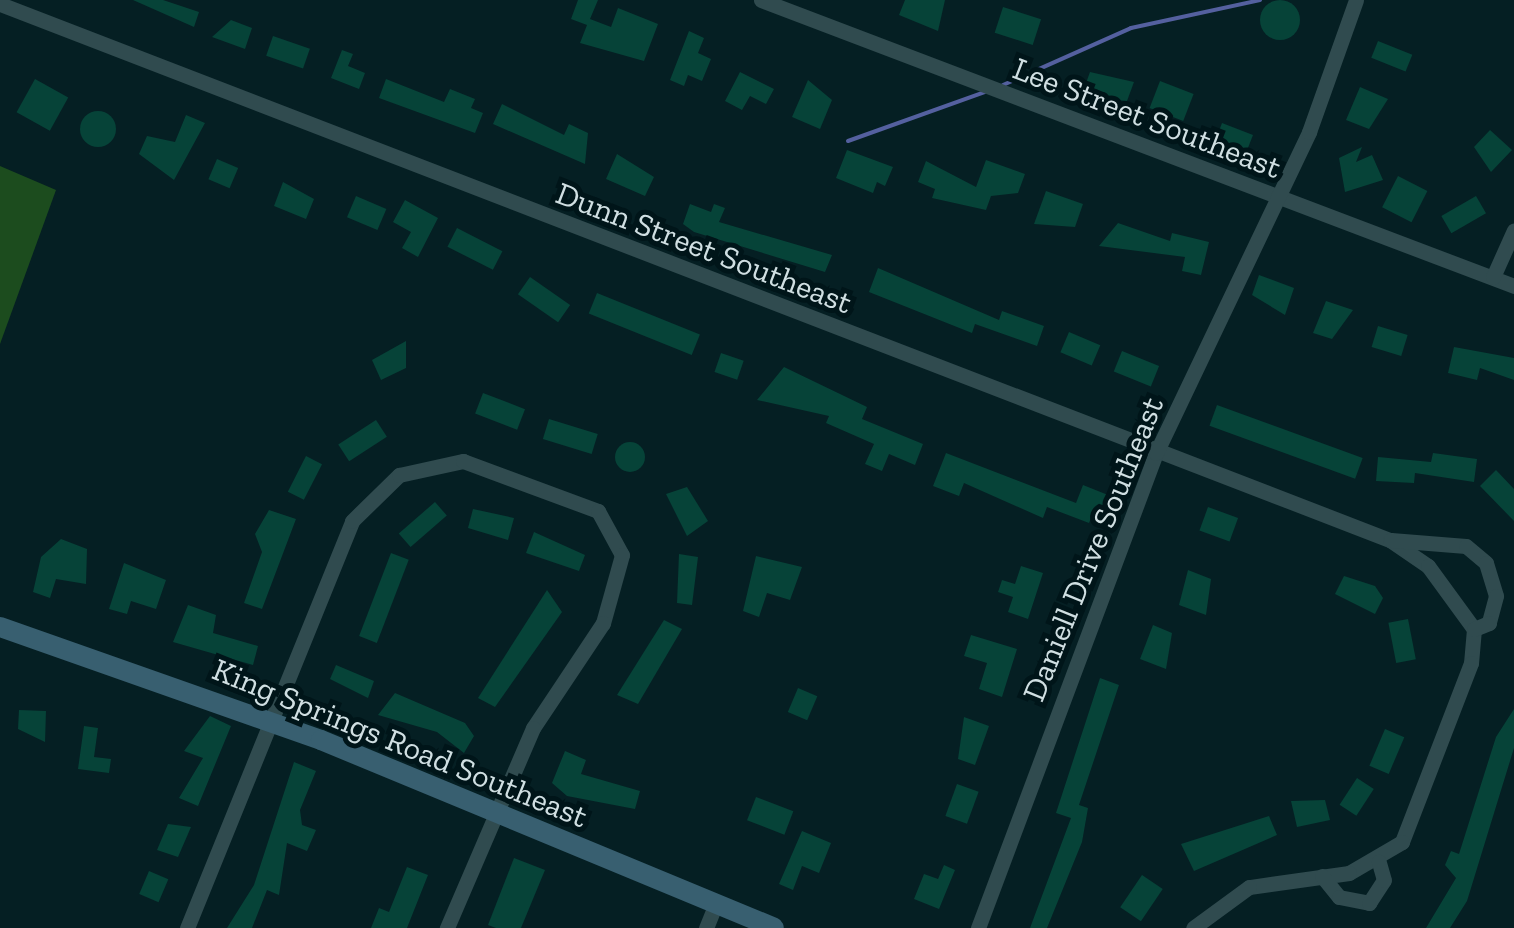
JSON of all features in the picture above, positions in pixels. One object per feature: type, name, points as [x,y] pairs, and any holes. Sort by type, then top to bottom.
[{"type":"street","name":"Lee Street Southeast","points":[[761,0],[1514,286]]},
{"type":"street","name":"Daniell Drive Southeast","points":[[978,928],[1156,453],[1273,196],[1309,132],[1356,0]]},
{"type":"street","name":"Dunn Street Southeast","points":[[0,4],[1156,453],[1390,540],[1428,566],[1474,629]]},
{"type":"street","points":[[1493,277],[1514,230]]},
{"type":"street","points":[[187,928],[352,521],[398,475],[464,461],[568,495],[615,530],[619,585],[533,728],[448,928]]},
{"type":"street","name":"Dunn Street Southeast","points":[[1390,540],[1466,546],[1486,563],[1496,596],[1489,623],[1474,629]]},
{"type":"street","name":"King Springs Road Southeast","points":[[0,626],[272,722],[774,928]]},
{"type":"street","name":"Dunn Street Southeast","points":[[1322,876],[1339,897],[1370,903],[1384,880],[1379,862],[1417,819],[1474,629]]},
{"type":"street","points":[[1193,928],[1249,887],[1379,862]]},
{"type":"street","points":[[706,928],[716,904]]},
{"type":"green space","points":[[0,166],[56,190],[0,344]]},
{"type":"building","points":[[133,0],[163,0],[199,12],[194,27]]},
{"type":"building","points":[[578,0],[598,0],[590,19],[611,27],[618,8],[658,24],[644,61],[580,43],[587,25],[571,19]]},
{"type":"building","points":[[905,0],[945,0],[938,31],[899,15]]},
{"type":"building","points":[[1280,0],[1294,6],[1300,20],[1294,34],[1280,40],[1266,34],[1260,20],[1266,6]]},
{"type":"building","points":[[1003,7],[1041,19],[1033,45],[995,33]]},
{"type":"building","points":[[231,20],[252,28],[245,49],[212,37]]},
{"type":"building","points":[[689,31],[704,38],[698,53],[711,59],[702,81],[688,75],[684,86],[670,80]]},
{"type":"building","points":[[273,36],[310,49],[303,69],[266,56]]},
{"type":"building","points":[[1378,41],[1412,55],[1406,72],[1371,58]]},
{"type":"building","points":[[342,50],[353,54],[348,66],[365,73],[359,89],[331,78]]},
{"type":"building","points":[[740,72],[774,89],[766,104],[750,96],[742,110],[725,101]]},
{"type":"building","points":[[1090,72],[1134,82],[1127,101],[1081,97]]},
{"type":"building","points":[[35,79],[68,97],[50,131],[17,112]]},
{"type":"building","points":[[386,79],[444,102],[450,89],[475,99],[471,108],[483,113],[475,133],[379,98]]},
{"type":"building","points":[[808,80],[832,100],[820,129],[792,117]]},
{"type":"building","points":[[1160,81],[1194,94],[1183,121],[1150,108]]},
{"type":"building","points":[[1360,87],[1388,99],[1369,129],[1346,120]]},
{"type":"building","points":[[502,104],[564,135],[569,124],[588,133],[585,164],[493,124]]},
{"type":"building","points":[[98,111],[111,116],[116,129],[111,142],[98,147],[85,142],[80,129],[85,116]]},
{"type":"building","points":[[186,115],[205,123],[174,180],[139,154],[147,136],[175,142]]},
{"type":"building","points":[[1222,123],[1253,135],[1246,153],[1213,147]]},
{"type":"building","points":[[1490,130],[1512,150],[1491,172],[1474,147]]},
{"type":"building","points":[[1362,147],[1356,162],[1372,155],[1383,180],[1345,192],[1339,158]]},
{"type":"building","points":[[847,150],[893,167],[885,186],[877,182],[873,193],[836,178]]},
{"type":"building","points":[[617,154],[654,177],[645,196],[606,179]]},
{"type":"building","points":[[217,159],[238,168],[230,188],[208,179]]},
{"type":"building","points":[[986,160],[1025,174],[1018,193],[991,196],[986,210],[932,198],[935,189],[918,182],[926,161],[976,187]]},
{"type":"building","points":[[1398,176],[1427,191],[1412,222],[1382,207]]},
{"type":"building","points":[[283,182],[314,199],[306,219],[274,206]]},
{"type":"building","points":[[1046,191],[1083,204],[1075,227],[1034,224]]},
{"type":"building","points":[[356,196],[386,209],[377,230],[347,217]]},
{"type":"building","points":[[1476,196],[1486,213],[1451,233],[1441,216]]},
{"type":"building","points":[[405,200],[438,218],[418,257],[402,248],[411,232],[393,222]]},
{"type":"building","points":[[690,204],[711,212],[714,204],[725,208],[719,222],[832,255],[825,272],[694,232],[683,224]]},
{"type":"building","points":[[1118,223],[1170,241],[1172,233],[1209,242],[1201,275],[1182,271],[1185,257],[1099,246]]},
{"type":"building","points":[[457,228],[502,251],[493,270],[447,247]]},
{"type":"building","points":[[878,268],[999,320],[1002,311],[1044,326],[1037,346],[975,324],[972,333],[869,292]]},
{"type":"building","points":[[1259,275],[1294,288],[1285,315],[1252,295]]},
{"type":"building","points":[[530,277],[570,305],[558,322],[518,294]]},
{"type":"building","points":[[597,293],[700,335],[692,355],[589,313]]},
{"type":"building","points":[[1326,301],[1353,310],[1332,339],[1313,333]]},
{"type":"building","points":[[1378,326],[1408,335],[1401,356],[1372,347]]},
{"type":"building","points":[[1069,332],[1100,345],[1092,366],[1060,352]]},
{"type":"building","points":[[406,341],[406,368],[381,380],[372,360]]},
{"type":"building","points":[[1454,347],[1514,358],[1514,380],[1480,368],[1477,380],[1448,373]]},
{"type":"building","points":[[1122,351],[1159,366],[1151,386],[1114,371]]},
{"type":"building","points":[[721,353],[744,361],[737,380],[714,372]]},
{"type":"building","points":[[784,367],[867,407],[862,419],[923,444],[915,465],[889,454],[882,471],[865,464],[874,444],[826,423],[829,416],[757,400]]},
{"type":"building","points":[[483,393],[525,409],[517,430],[475,414]]},
{"type":"building","points":[[1217,405],[1363,458],[1355,479],[1209,426]]},
{"type":"building","points":[[549,419],[598,434],[592,454],[543,439]]},
{"type":"building","points":[[376,420],[387,437],[349,461],[338,445]]},
{"type":"building","points":[[630,442],[644,451],[645,457],[636,471],[630,472],[616,463],[615,457],[624,443]]},
{"type":"building","points":[[946,453],[1076,503],[1083,485],[1113,497],[1105,517],[1093,513],[1089,523],[1047,507],[1043,518],[964,483],[959,496],[933,486]]},
{"type":"building","points":[[1433,453],[1477,459],[1474,482],[1415,473],[1414,483],[1376,481],[1378,457],[1431,462]]},
{"type":"building","points":[[306,456],[322,464],[304,500],[288,492]]},
{"type":"building","points":[[1496,470],[1514,489],[1514,521],[1480,486]]},
{"type":"building","points":[[687,487],[708,521],[687,536],[666,494]]},
{"type":"building","points":[[435,502],[447,516],[411,547],[399,533]]},
{"type":"building","points":[[1208,507],[1238,518],[1230,541],[1199,530]]},
{"type":"building","points":[[473,509],[514,518],[508,540],[468,528]]},
{"type":"building","points":[[269,510],[296,519],[262,609],[244,603],[262,552],[255,534]]},
{"type":"building","points":[[534,532],[585,555],[579,571],[526,553]]},
{"type":"building","points":[[61,539],[87,549],[86,584],[56,579],[50,598],[33,592],[41,557]]},
{"type":"building","points":[[391,553],[409,560],[377,643],[359,636]]},
{"type":"building","points":[[679,554],[698,557],[692,605],[677,603]]},
{"type":"building","points":[[756,556],[802,567],[790,600],[767,593],[759,617],[743,611]]},
{"type":"building","points":[[124,563],[166,580],[156,609],[131,601],[127,614],[109,609]]},
{"type":"building","points":[[1021,566],[1043,573],[1028,619],[1008,612],[1013,597],[998,592],[1002,580],[1015,584]]},
{"type":"building","points":[[1188,570],[1211,579],[1206,615],[1179,605]]},
{"type":"building","points":[[1344,576],[1375,586],[1383,598],[1375,614],[1335,594]]},
{"type":"building","points":[[547,590],[562,612],[495,707],[478,698]]},
{"type":"building","points":[[188,605],[216,615],[213,633],[258,646],[253,665],[173,642]]},
{"type":"building","points":[[1408,619],[1416,659],[1396,663],[1388,623]]},
{"type":"building","points":[[664,620],[682,629],[638,704],[617,695]]},
{"type":"building","points":[[1153,625],[1172,633],[1166,669],[1140,659]]},
{"type":"building","points":[[971,635],[1017,649],[1002,697],[979,689],[987,663],[964,656]]},
{"type":"building","points":[[336,665],[374,681],[368,698],[330,679]]},
{"type":"building","points":[[1100,678],[1119,685],[1079,805],[1088,808],[1082,842],[1047,928],[1030,928],[1071,818],[1056,813]]},
{"type":"building","points":[[798,688],[817,696],[807,720],[788,712]]},
{"type":"building","points":[[395,693],[465,723],[474,736],[464,753],[437,732],[378,715]]},
{"type":"building","points":[[1514,709],[1514,748],[1467,901],[1450,928],[1426,928],[1456,878],[1445,865],[1451,851],[1459,854],[1496,737]]},
{"type":"building","points":[[19,710],[46,711],[45,742],[18,729]]},
{"type":"building","points":[[210,716],[231,726],[198,806],[179,798],[203,758],[184,751]]},
{"type":"building","points":[[964,717],[989,726],[975,765],[958,759]]},
{"type":"building","points":[[84,726],[98,728],[94,757],[111,759],[109,773],[78,769]]},
{"type":"building","points":[[1385,729],[1404,737],[1389,774],[1369,766]]},
{"type":"building","points":[[565,751],[586,760],[581,774],[640,791],[635,809],[567,796],[552,783]]},
{"type":"building","points":[[294,762],[316,771],[300,810],[302,825],[316,830],[307,851],[287,843],[279,895],[267,890],[252,928],[227,928],[254,885]]},
{"type":"building","points":[[1357,778],[1374,789],[1356,816],[1340,805]]},
{"type":"building","points":[[957,784],[979,792],[967,824],[945,816]]},
{"type":"building","points":[[756,797],[793,811],[784,835],[747,820]]},
{"type":"building","points":[[1325,800],[1330,820],[1297,827],[1291,801]]},
{"type":"building","points":[[1269,816],[1277,835],[1194,871],[1181,844]]},
{"type":"building","points":[[168,824],[191,827],[178,857],[157,850]]},
{"type":"building","points":[[802,831],[831,843],[819,873],[802,866],[793,890],[779,884]]},
{"type":"building","points":[[514,858],[545,870],[521,928],[496,928],[488,925]]},
{"type":"building","points":[[944,865],[955,870],[939,909],[914,899],[924,874],[938,879]]},
{"type":"building","points":[[407,867],[428,875],[407,928],[371,928],[379,908],[389,912]]},
{"type":"building","points":[[149,871],[168,879],[159,902],[139,894]]},
{"type":"building","points":[[1142,875],[1163,889],[1141,921],[1120,907]]},
{"type":"waterway","points":[[1003,85],[1131,28],[1260,0]]},
{"type":"waterway","points":[[848,141],[985,92]]}]
